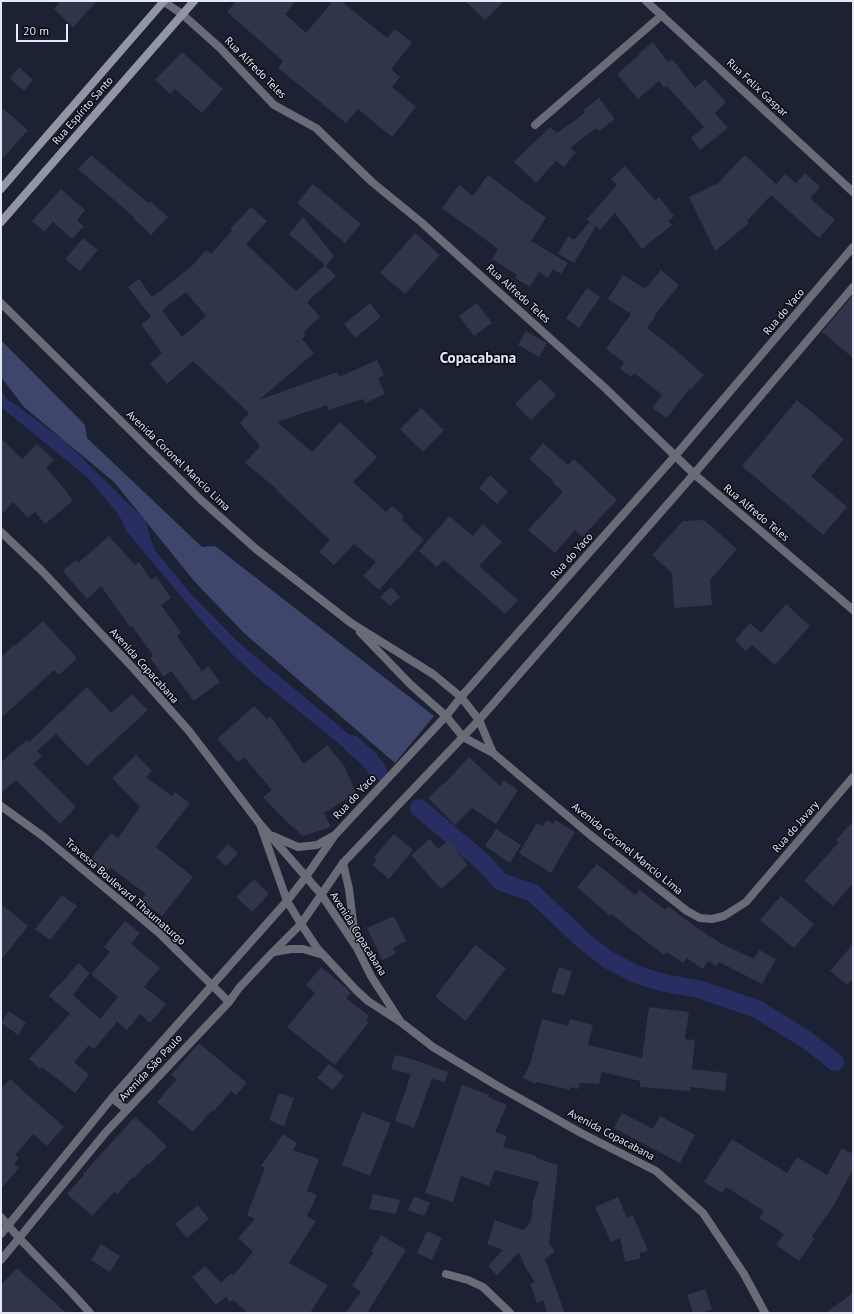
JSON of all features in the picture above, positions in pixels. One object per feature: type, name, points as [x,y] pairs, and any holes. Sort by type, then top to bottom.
[{"type":"main road","name":"Rua Espírito Santo","points":[[1,189],[163,1]]},
{"type":"main road","name":"Rua Espírito Santo","points":[[1,222],[194,1]]},
{"type":"street","name":"Rua Alfredo Teles","points":[[163,1],[182,14],[219,47],[274,105],[316,128],[372,182],[421,222],[599,382],[694,474],[853,610]]},
{"type":"street","name":"Rua Felix Gaspar","points":[[646,1],[853,192]]},
{"type":"street","points":[[535,124],[662,15]]},
{"type":"street","name":"Rua do Yaco","points":[[305,878],[335,835],[446,716],[461,697],[675,456],[853,247]]},
{"type":"street","points":[[321,894],[343,863],[479,720],[694,474],[853,287]]},
{"type":"street","name":"Avenida Coronel Mancio Lima","points":[[1,303],[201,500],[256,550],[351,623],[433,674],[461,697],[479,720],[493,753]]},
{"type":"street","name":"Avenida Copacabana","points":[[1,532],[42,572],[134,669],[189,731],[260,824],[305,878],[321,894],[357,948],[371,976],[402,1023]]},
{"type":"street","name":"Avenida Coronel Mancio Lima","points":[[351,623],[410,684],[446,716],[463,738],[493,753],[589,834],[687,911],[700,918],[712,920],[724,916],[746,902],[756,891]]},
{"type":"street","name":"Rua do Javary","points":[[756,891],[853,778]]},
{"type":"street","name":"Travessa Boulevard Thaumaturgo","points":[[1,806],[44,837],[160,933],[229,1002]]},
{"type":"street","name":"Avenida Copacabana","points":[[260,824],[287,900],[317,948],[356,990],[368,1001],[402,1023],[434,1047],[496,1085],[582,1133],[656,1171],[703,1213],[744,1274],[765,1313]]},
{"type":"street","points":[[268,833],[298,847],[316,845],[335,835]]},
{"type":"street","points":[[343,863],[349,889],[357,948]]},
{"type":"street","name":"Avenida São Paulo","points":[[1,1234],[112,1098],[213,986],[305,878]]},
{"type":"street","name":"Avenida São Paulo","points":[[1,1260],[126,1109],[229,1002],[239,988],[301,924],[321,894]]},
{"type":"street","points":[[273,952],[303,949],[325,956]]},
{"type":"street","points":[[112,1098],[126,1109]]},
{"type":"street","points":[[1,1217],[18,1238],[90,1313]]},
{"type":"street","points":[[446,1274],[468,1280],[483,1288],[510,1313]]},
{"type":"shaded area","points":[[1,340],[85,425],[87,438],[202,547],[215,546],[434,716],[395,763],[244,633],[195,582],[114,482],[24,407],[1,377]]},
{"type":"shaded area","points":[[1,389],[6,398],[66,442],[145,520],[154,549],[192,595],[238,642],[374,755],[370,760],[364,764],[258,678],[233,655],[205,625],[127,532],[119,515],[88,478],[1,407]]},
{"type":"building","points":[[61,1],[97,1],[73,27],[54,9]]},
{"type":"building","points":[[236,1],[296,1],[285,14],[306,33],[333,1],[341,1],[387,38],[395,29],[412,43],[391,69],[400,77],[392,87],[416,107],[392,137],[358,109],[346,123],[278,68],[283,61],[227,12]]},
{"type":"building","points":[[465,1],[504,1],[485,20]]},
{"type":"building","points":[[653,42],[668,62],[672,59],[695,88],[705,79],[726,102],[715,113],[728,128],[700,150],[691,138],[704,127],[667,86],[664,88],[659,81],[638,99],[617,74]]},
{"type":"building","points":[[182,52],[223,89],[202,113],[175,89],[170,94],[155,80]]},
{"type":"building","points":[[19,67],[33,80],[24,91],[10,78]]},
{"type":"building","points":[[599,98],[615,119],[599,131],[596,128],[570,148],[576,152],[564,167],[556,161],[536,183],[514,162],[550,127],[557,133],[585,113],[583,110]]},
{"type":"building","points":[[1,107],[28,130],[1,160]]},
{"type":"building","points":[[91,155],[148,203],[150,201],[168,217],[151,235],[133,218],[134,217],[78,169]]},
{"type":"building","points":[[745,155],[776,184],[785,174],[796,183],[805,173],[820,187],[810,198],[835,220],[819,238],[771,195],[747,221],[749,223],[715,251],[689,197],[718,183]]},
{"type":"building","points":[[625,166],[655,200],[659,197],[674,216],[668,221],[672,225],[642,249],[615,213],[600,230],[596,226],[574,263],[558,254],[568,236],[574,240],[590,222],[587,219],[617,185],[611,179]]},
{"type":"building","points":[[488,175],[546,218],[531,241],[568,263],[561,274],[553,269],[548,278],[539,272],[530,287],[515,278],[517,275],[492,259],[498,249],[442,208],[459,185],[473,196]]},
{"type":"building","points":[[313,184],[361,224],[345,243],[297,203]]},
{"type":"building","points":[[61,189],[85,210],[77,220],[84,226],[72,239],[53,222],[44,232],[32,221]]},
{"type":"building","points":[[251,207],[267,221],[246,244],[296,291],[325,265],[289,234],[303,217],[334,256],[326,266],[336,276],[307,302],[320,317],[303,333],[306,335],[302,339],[314,353],[259,400],[337,372],[339,377],[377,360],[384,375],[378,378],[385,394],[365,403],[363,399],[328,410],[327,405],[277,422],[312,452],[340,422],[377,457],[353,482],[386,512],[392,506],[404,516],[402,520],[424,540],[379,590],[363,576],[376,562],[354,544],[334,565],[319,552],[330,540],[276,490],[277,489],[245,463],[260,446],[240,423],[249,413],[193,361],[167,384],[150,364],[162,353],[141,324],[151,317],[128,287],[139,279],[152,297],[194,264],[206,250],[211,254],[232,231],[230,229]],"holes":[[[186,292],[206,316],[182,337],[162,310]]]},
{"type":"building","points":[[415,233],[440,255],[405,294],[380,273]]},
{"type":"building","points":[[83,238],[98,250],[80,271],[65,259]]},
{"type":"building","points":[[661,270],[679,285],[654,316],[655,317],[647,328],[704,375],[691,389],[690,388],[667,418],[652,408],[662,395],[634,373],[631,377],[620,369],[624,362],[606,349],[631,314],[608,299],[623,275],[645,289]]},
{"type":"building","points":[[587,288],[600,297],[579,328],[566,318]]},
{"type":"building","points":[[853,295],[853,358],[822,332]]},
{"type":"building","points":[[370,303],[381,317],[355,338],[344,324]]},
{"type":"building","points":[[477,303],[492,323],[474,336],[459,316]]},
{"type":"building","points":[[526,331],[547,343],[539,357],[518,345]]},
{"type":"building","points":[[540,379],[556,395],[531,420],[515,404]]},
{"type":"building","points":[[797,400],[844,439],[811,476],[847,507],[823,535],[742,466]]},
{"type":"building","points":[[421,408],[444,430],[423,452],[400,429]]},
{"type":"building","points":[[1,438],[22,459],[37,444],[54,460],[46,468],[73,501],[45,524],[35,512],[28,518],[13,502],[1,515]]},
{"type":"building","points":[[543,443],[568,465],[574,459],[617,500],[582,537],[575,530],[555,553],[528,530],[563,492],[529,459]]},
{"type":"building","points":[[490,475],[508,492],[497,504],[479,488]]},
{"type":"building","points":[[449,516],[473,536],[483,524],[502,542],[479,566],[518,600],[505,614],[444,560],[437,567],[419,551]]},
{"type":"building","points":[[704,520],[737,549],[710,580],[712,605],[674,608],[672,573],[652,555],[683,521]]},
{"type":"building","points":[[109,536],[135,565],[139,562],[151,580],[156,576],[171,598],[161,605],[181,633],[177,636],[202,671],[208,666],[220,682],[194,701],[171,671],[164,677],[150,658],[153,655],[132,626],[130,627],[101,586],[87,599],[63,571],[76,560],[78,563]]},
{"type":"building","points":[[391,587],[400,597],[390,606],[380,597]]},
{"type":"building","points":[[786,604],[810,626],[775,665],[752,645],[746,651],[735,640],[750,623],[761,633]]},
{"type":"building","points":[[43,621],[77,658],[59,675],[54,670],[1,718],[1,657]]},
{"type":"building","points":[[87,687],[111,713],[132,694],[148,710],[87,766],[56,734],[37,751],[42,757],[33,764],[76,807],[60,824],[16,780],[1,793],[1,762],[27,740],[29,742]]},
{"type":"building","points":[[254,706],[267,719],[270,716],[304,764],[327,745],[345,767],[356,793],[324,813],[331,827],[303,836],[263,797],[272,790],[244,757],[238,762],[217,739]]},
{"type":"building","points":[[136,755],[152,771],[146,777],[172,796],[175,792],[190,803],[156,847],[193,877],[162,916],[141,900],[146,894],[110,867],[105,873],[89,861],[111,833],[118,838],[140,807],[112,778]]},
{"type":"building","points":[[469,757],[500,786],[504,780],[518,790],[496,824],[472,808],[455,825],[428,798],[443,783],[444,784]]},
{"type":"building","points":[[547,820],[553,824],[555,820],[575,832],[551,873],[519,853],[537,823],[543,826]]},
{"type":"building","points":[[853,821],[853,883],[833,906],[804,881],[839,842],[836,840]]},
{"type":"building","points":[[496,829],[521,845],[510,863],[485,846]]},
{"type":"building","points":[[394,834],[413,850],[389,879],[372,865],[377,860],[374,857]]},
{"type":"building","points":[[430,839],[438,849],[448,841],[468,865],[441,889],[411,855]]},
{"type":"building","points":[[228,844],[238,853],[226,866],[216,857]]},
{"type":"building","points":[[597,864],[635,895],[640,890],[665,910],[668,906],[720,943],[754,959],[759,950],[776,959],[762,984],[719,962],[716,966],[708,961],[703,969],[687,958],[683,963],[667,952],[664,955],[611,914],[610,916],[577,887]]},
{"type":"building","points":[[254,879],[269,894],[252,912],[236,897]]},
{"type":"building","points":[[62,895],[77,906],[50,940],[35,929]]},
{"type":"building","points":[[781,896],[814,924],[794,948],[760,920]]},
{"type":"building","points":[[1,904],[28,926],[1,960]]},
{"type":"building","points":[[394,916],[406,941],[393,948],[396,954],[382,960],[367,928]]},
{"type":"building","points":[[125,921],[140,933],[131,944],[160,968],[144,987],[166,1004],[150,1023],[140,1014],[127,1030],[117,1022],[94,1049],[89,1045],[74,1062],[89,1075],[75,1093],[42,1067],[40,1069],[29,1059],[70,1014],[49,996],[78,963],[90,973],[73,995],[100,1019],[118,997],[91,974],[110,952],[104,947]]},
{"type":"building","points":[[853,944],[853,978],[847,985],[830,971]]},
{"type":"building","points":[[475,945],[506,968],[466,1021],[435,997]]},
{"type":"building","points":[[321,967],[351,993],[346,998],[369,1016],[366,1020],[369,1022],[335,1065],[287,1027],[315,993],[306,985]]},
{"type":"building","points":[[559,967],[572,972],[564,996],[551,992]]},
{"type":"building","points":[[649,1007],[689,1012],[685,1039],[695,1040],[692,1069],[727,1073],[725,1091],[690,1087],[690,1091],[640,1087],[640,1081],[602,1072],[599,1084],[580,1083],[578,1089],[570,1087],[570,1090],[536,1082],[535,1084],[523,1078],[530,1064],[542,1019],[568,1026],[570,1019],[593,1025],[588,1045],[642,1058]]},
{"type":"building","points":[[9,1011],[26,1023],[18,1035],[1,1023]]},
{"type":"building","points":[[199,1043],[247,1083],[236,1095],[231,1091],[193,1132],[157,1102],[177,1079],[171,1075]]},
{"type":"building","points":[[395,1055],[412,1059],[448,1072],[445,1082],[432,1079],[414,1128],[395,1121],[411,1074],[391,1069]]},
{"type":"building","points":[[329,1064],[344,1076],[333,1090],[317,1078]]},
{"type":"building","points":[[10,1079],[64,1127],[47,1146],[33,1134],[15,1155],[19,1158],[14,1164],[19,1168],[1,1189],[1,1089]]},
{"type":"building","points":[[462,1085],[489,1095],[488,1097],[507,1105],[495,1132],[507,1136],[503,1147],[537,1156],[536,1158],[558,1165],[549,1243],[555,1252],[545,1259],[565,1313],[547,1313],[543,1300],[537,1303],[530,1284],[535,1282],[524,1265],[519,1252],[497,1275],[488,1266],[503,1250],[487,1244],[495,1220],[523,1230],[531,1222],[533,1201],[539,1182],[495,1170],[489,1186],[461,1176],[453,1202],[425,1193]]},
{"type":"building","points":[[279,1093],[294,1098],[284,1126],[269,1120]]},
{"type":"building","points":[[362,1112],[391,1123],[370,1176],[342,1165]]},
{"type":"building","points":[[622,1113],[653,1129],[660,1116],[695,1135],[680,1163],[614,1128]]},
{"type":"building","points":[[135,1117],[167,1146],[149,1165],[148,1163],[117,1194],[114,1192],[92,1216],[67,1194],[84,1175],[83,1174]]},
{"type":"building","points":[[283,1134],[297,1143],[293,1150],[319,1159],[307,1191],[317,1195],[307,1216],[316,1221],[289,1263],[328,1285],[310,1313],[248,1313],[233,1300],[230,1302],[226,1297],[216,1305],[192,1277],[205,1266],[221,1283],[231,1273],[233,1276],[253,1252],[238,1238],[255,1219],[247,1215],[265,1168],[261,1166]]},
{"type":"building","points":[[732,1139],[787,1173],[797,1157],[827,1175],[842,1148],[853,1154],[853,1169],[834,1205],[812,1236],[815,1238],[799,1261],[776,1245],[784,1234],[759,1218],[764,1211],[726,1187],[722,1193],[704,1182]]},
{"type":"building","points":[[373,1194],[400,1200],[396,1214],[369,1209]]},
{"type":"building","points":[[414,1196],[430,1203],[424,1216],[408,1210]]},
{"type":"building","points":[[618,1197],[627,1218],[633,1215],[648,1251],[639,1253],[641,1258],[625,1262],[620,1238],[611,1242],[595,1207]]},
{"type":"building","points":[[198,1205],[209,1219],[187,1238],[175,1224]]},
{"type":"building","points":[[427,1231],[442,1238],[432,1260],[417,1253]]},
{"type":"building","points":[[381,1235],[406,1250],[367,1313],[345,1313],[361,1292],[352,1286],[374,1252],[371,1251]]},
{"type":"building","points":[[101,1244],[120,1256],[110,1272],[91,1260]]},
{"type":"building","points":[[17,1268],[66,1313],[1,1313],[1,1285]]},
{"type":"building","points":[[705,1289],[712,1309],[701,1313],[693,1313],[687,1295]]},
{"type":"building","points":[[853,1293],[853,1313],[825,1313]]},
{"type":"waterway","points":[[352,744],[370,760],[378,771]]},
{"type":"waterway","points":[[419,808],[483,862],[501,882],[533,893],[585,942],[607,959],[635,974],[664,983],[698,989],[757,1009],[807,1040],[835,1062]]},
{"type":"district","name":"Copacabana","points":[[478,359]]}]
